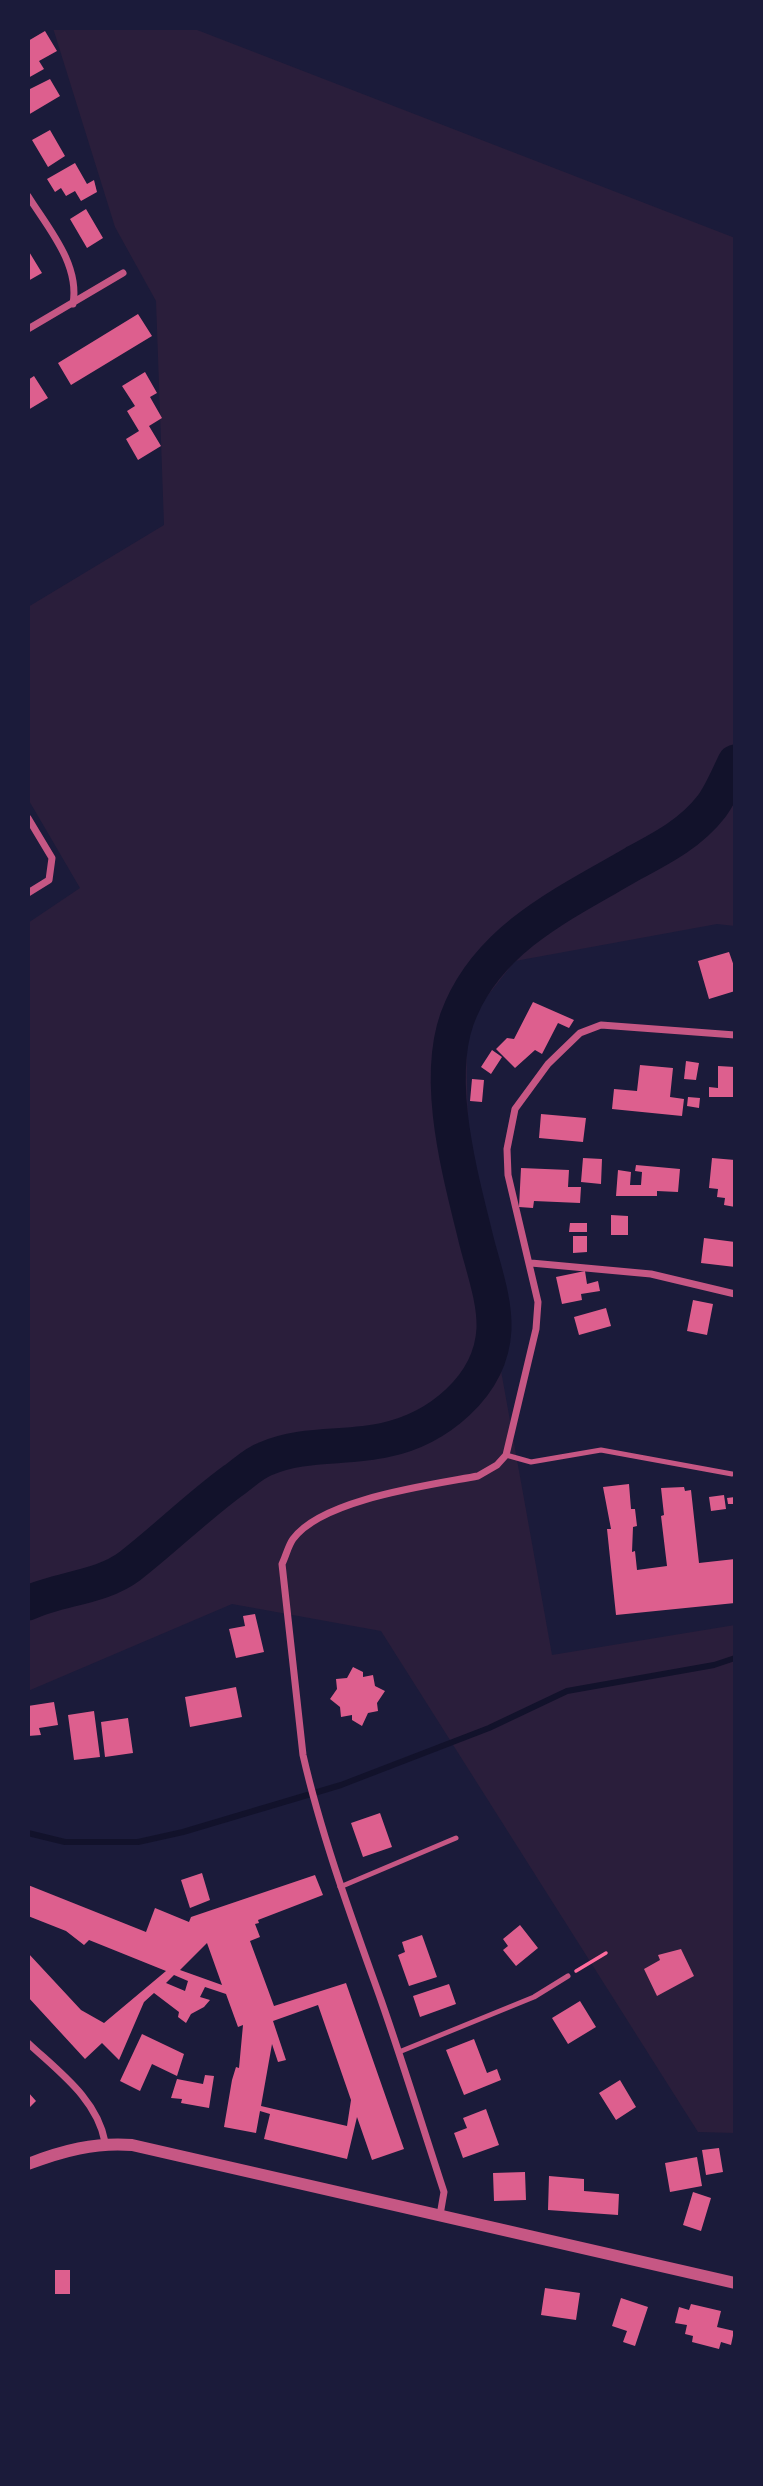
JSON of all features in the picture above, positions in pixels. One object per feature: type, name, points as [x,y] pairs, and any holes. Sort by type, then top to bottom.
[{"type":"street","points":[[28,196],[68,263],[76,286],[73,304]]},
{"type":"street","points":[[28,329],[123,273]]},
{"type":"street","points":[[28,818],[52,858],[49,880],[28,893]]},
{"type":"street","points":[[440,2215],[444,2192],[399,2052],[340,1887],[308,1779],[282,1564],[293,1539],[314,1519],[346,1505],[478,1476],[497,1465],[506,1455],[536,1329],[538,1302],[531,1263],[512,1198],[507,1149],[515,1110],[548,1064],[580,1033],[601,1024],[735,1035]]},
{"type":"street","points":[[531,1263],[651,1274],[735,1294]]},
{"type":"street","points":[[28,2043],[86,2098],[96,2115],[105,2143]]},
{"type":"street","points":[[28,2165],[54,2154],[105,2143],[152,2149],[735,2283]]},
{"type":"lane","points":[[506,1455],[531,1462],[601,1450],[732,1474]]},
{"type":"lane","points":[[340,1887],[456,1838]]},
{"type":"lane","points":[[399,2052],[534,1997],[568,1976]]},
{"type":"path","points":[[568,1976],[606,1953]]},
{"type":"shaded area","points":[[53,28],[192,28],[735,238],[735,926],[717,924],[515,961],[466,1023],[469,1192],[552,1655],[735,1625],[735,2133],[698,2132],[381,1631],[232,1604],[28,1691],[28,923],[80,888],[28,799],[28,607],[164,525],[156,301],[115,227]]},
{"type":"building","points":[[45,31],[57,51],[39,61],[44,69],[28,78],[28,41]]},
{"type":"building","points":[[50,79],[60,96],[28,115],[28,90]]},
{"type":"building","points":[[50,130],[65,156],[48,167],[32,140]]},
{"type":"building","points":[[75,163],[87,184],[94,180],[97,192],[81,201],[75,191],[66,196],[61,188],[55,192],[47,179]]},
{"type":"building","points":[[86,209],[103,238],[87,248],[70,219]]},
{"type":"building","points":[[28,250],[42,273],[28,281]]},
{"type":"building","points":[[138,314],[152,336],[71,385],[58,363]]},
{"type":"building","points":[[145,372],[157,393],[150,397],[162,418],[149,426],[161,446],[138,460],[126,439],[139,431],[127,411],[135,406],[122,386]]},
{"type":"building","points":[[34,376],[48,398],[28,410],[28,380]]},
{"type":"building","points":[[729,952],[735,969],[735,991],[709,999],[698,961]]},
{"type":"building","points":[[533,1002],[574,1020],[569,1028],[558,1023],[542,1054],[535,1050],[515,1068],[496,1049],[507,1038],[514,1039]]},
{"type":"building","points":[[492,1050],[502,1057],[491,1074],[481,1067]]},
{"type":"building","points":[[686,1061],[699,1063],[696,1080],[684,1079]]},
{"type":"building","points":[[640,1065],[673,1068],[670,1097],[684,1099],[682,1116],[612,1109],[614,1089],[637,1091]]},
{"type":"building","points":[[718,1066],[735,1067],[735,1097],[709,1097],[709,1087],[718,1088]]},
{"type":"building","points":[[472,1079],[484,1080],[482,1102],[470,1101]]},
{"type":"building","points":[[688,1097],[700,1098],[699,1108],[687,1106]]},
{"type":"building","points":[[541,1114],[586,1118],[583,1142],[539,1138]]},
{"type":"building","points":[[583,1158],[602,1159],[601,1184],[581,1182]]},
{"type":"building","points":[[712,1158],[735,1160],[735,1207],[724,1205],[725,1198],[717,1197],[718,1189],[709,1188]]},
{"type":"building","points":[[636,1165],[680,1169],[678,1192],[657,1191],[657,1196],[616,1196],[618,1170],[631,1172],[630,1185],[641,1185],[642,1172],[635,1171]]},
{"type":"building","points":[[521,1168],[569,1170],[568,1187],[581,1187],[580,1203],[534,1201],[533,1208],[519,1207]]},
{"type":"building","points":[[611,1215],[628,1216],[628,1235],[611,1235]]},
{"type":"building","points":[[570,1223],[587,1223],[587,1232],[569,1232]]},
{"type":"building","points":[[573,1236],[587,1236],[587,1252],[573,1253]]},
{"type":"building","points":[[704,1238],[735,1242],[735,1267],[701,1263]]},
{"type":"building","points":[[585,1271],[587,1284],[598,1281],[600,1291],[581,1294],[582,1300],[562,1304],[556,1277]]},
{"type":"building","points":[[693,1300],[713,1304],[707,1335],[687,1331]]},
{"type":"building","points":[[606,1308],[611,1326],[579,1335],[574,1317]]},
{"type":"building","points":[[629,1484],[631,1509],[635,1509],[637,1526],[633,1527],[632,1552],[635,1551],[637,1570],[667,1566],[661,1516],[664,1515],[661,1488],[684,1487],[685,1491],[691,1490],[699,1563],[735,1559],[735,1603],[616,1615],[607,1529],[611,1529],[603,1487]]},
{"type":"building","points":[[724,1495],[726,1509],[711,1511],[709,1497]]},
{"type":"building","points":[[735,1497],[735,1504],[728,1504],[727,1498]]},
{"type":"building","points":[[255,1614],[264,1652],[236,1658],[229,1629],[245,1626],[243,1616]]},
{"type":"building","points":[[353,1667],[363,1672],[363,1677],[373,1675],[375,1686],[385,1691],[377,1703],[378,1711],[368,1713],[362,1726],[352,1720],[352,1715],[341,1717],[340,1707],[330,1699],[337,1689],[336,1679],[347,1678]]},
{"type":"building","points":[[236,1687],[242,1717],[190,1727],[185,1697]]},
{"type":"building","points":[[54,1702],[58,1725],[39,1728],[41,1735],[28,1736],[28,1706]]},
{"type":"building","points":[[94,1711],[100,1757],[74,1760],[68,1715]]},
{"type":"building","points":[[128,1718],[133,1753],[105,1757],[101,1722]]},
{"type":"building","points":[[380,1813],[392,1847],[363,1857],[351,1823]]},
{"type":"building","points":[[202,1873],[210,1900],[190,1908],[181,1880]]},
{"type":"building","points":[[315,1875],[323,1895],[258,1920],[259,1923],[255,1924],[260,1937],[250,1941],[274,2006],[346,1983],[404,2149],[372,2160],[357,2117],[347,2159],[264,2139],[270,2114],[260,2111],[256,2133],[224,2127],[232,2080],[236,2067],[239,2068],[243,2025],[238,2027],[226,1994],[205,1987],[200,1997],[210,2000],[191,2014],[186,2023],[178,2017],[179,2012],[154,1993],[144,2002],[119,2060],[102,2043],[85,2059],[28,1997],[28,1953],[81,2010],[104,2023],[166,1971],[89,1940],[84,1945],[66,1931],[28,1916],[28,1885],[146,1932],[155,1908],[189,1922],[191,1917]],"holes":[[[207,1943],[222,1985],[180,1970]],[[174,1975],[188,1981],[185,1991],[166,1983]],[[318,2005],[351,2100],[347,2126],[261,2106],[272,2044],[278,2062],[286,2060],[273,2021]]]},
{"type":"building","points":[[520,1925],[538,1948],[516,1966],[503,1950],[508,1946],[503,1939]]},
{"type":"building","points":[[422,1935],[437,1977],[409,1986],[398,1955],[405,1952],[402,1942]]},
{"type":"building","points":[[681,1949],[694,1976],[657,1996],[644,1969],[660,1960],[658,1955]]},
{"type":"building","points":[[449,1984],[456,2004],[420,2017],[413,1996]]},
{"type":"building","points":[[580,2001],[596,2027],[568,2044],[552,2018]]},
{"type":"building","points":[[142,2034],[184,2054],[177,2076],[152,2064],[140,2091],[120,2081]]},
{"type":"building","points":[[474,2039],[487,2073],[497,2069],[501,2080],[464,2095],[446,2050]]},
{"type":"building","points":[[205,2075],[214,2076],[209,2108],[181,2103],[182,2099],[171,2098],[177,2079],[203,2084]]},
{"type":"building","points":[[620,2080],[636,2107],[616,2120],[599,2093]]},
{"type":"building","points":[[28,2092],[36,2101],[28,2109]]},
{"type":"building","points":[[486,2109],[499,2145],[463,2158],[454,2133],[467,2128],[463,2118]]},
{"type":"building","points":[[719,2148],[723,2172],[706,2175],[702,2150]]},
{"type":"building","points":[[697,2157],[702,2186],[670,2192],[665,2163]]},
{"type":"building","points":[[525,2172],[526,2200],[494,2201],[493,2173]]},
{"type":"building","points":[[549,2176],[584,2179],[584,2191],[619,2194],[618,2215],[548,2210]]},
{"type":"building","points":[[693,2192],[711,2198],[701,2231],[683,2225]]},
{"type":"building","points":[[55,2270],[70,2270],[70,2294],[55,2294]]},
{"type":"building","points":[[545,2288],[580,2293],[576,2320],[541,2315]]},
{"type":"building","points":[[621,2298],[648,2307],[635,2346],[623,2342],[627,2331],[612,2326]]},
{"type":"building","points":[[691,2304],[721,2311],[717,2327],[734,2331],[731,2345],[721,2342],[719,2349],[692,2342],[693,2336],[685,2334],[687,2325],[675,2323],[679,2307],[689,2310]]},
{"type":"waterway","points":[[28,1603],[119,1573],[220,1490],[261,1461],[294,1450],[370,1443],[404,1434],[442,1415],[472,1387],[491,1350],[494,1317],[488,1282],[462,1181],[451,1121],[449,1062],[453,1034],[461,1009],[492,960],[535,922],[665,846],[694,825],[715,802],[735,762]]},
{"type":"waterway","points":[[28,1833],[65,1842],[138,1842],[183,1832],[341,1785],[489,1728],[567,1691],[714,1665],[735,1658]]}]
